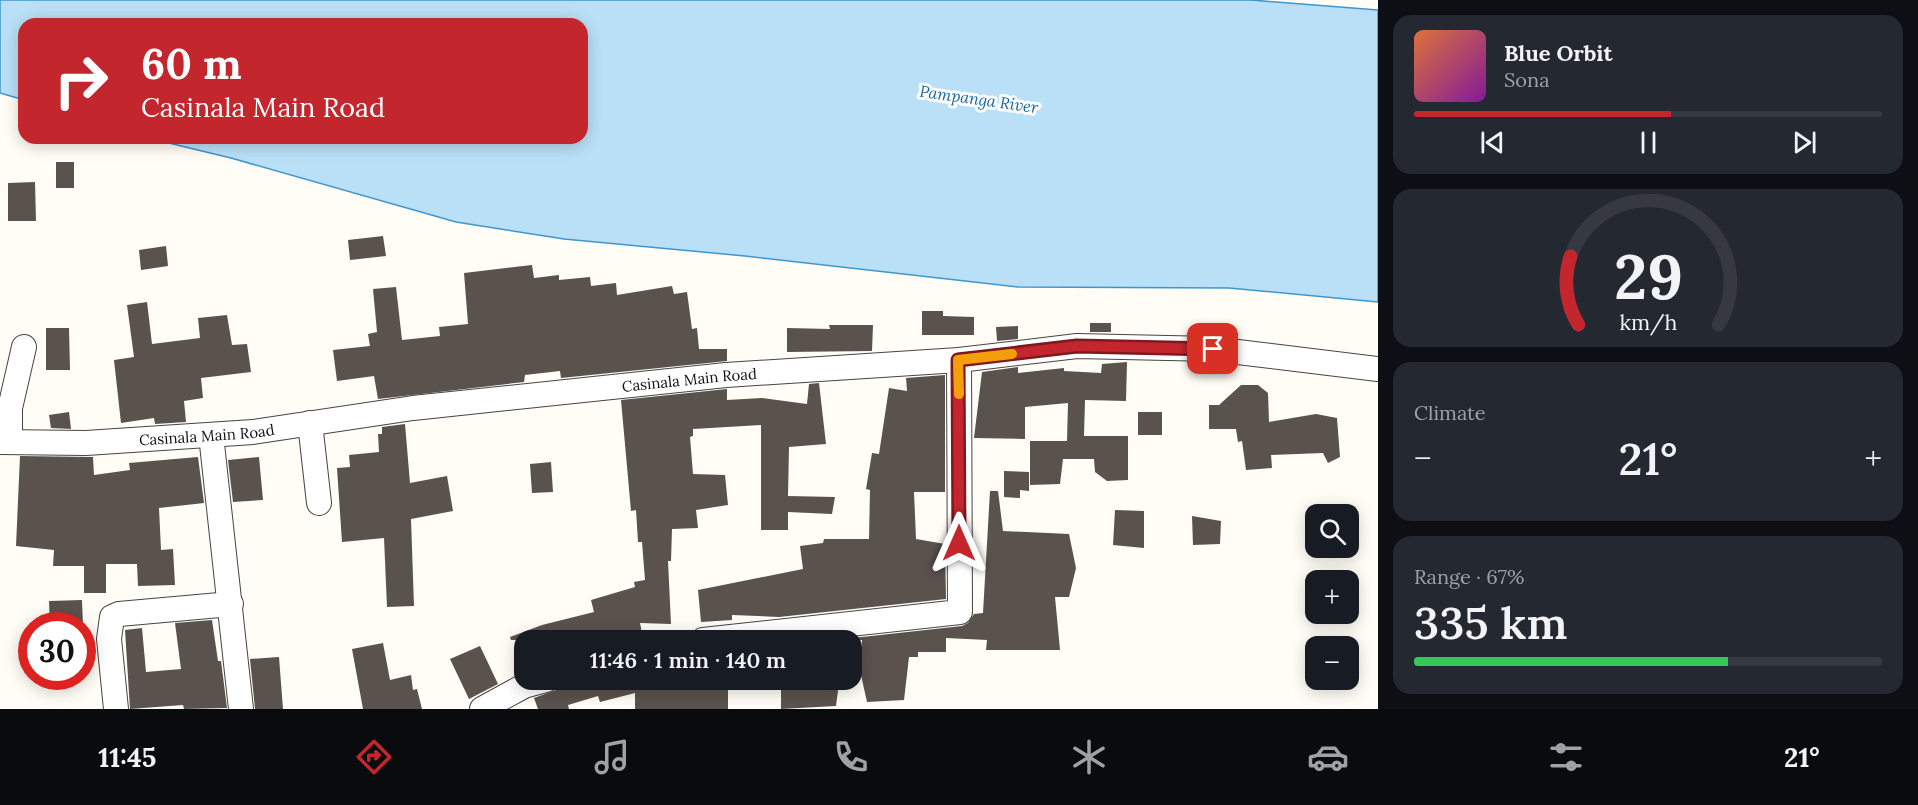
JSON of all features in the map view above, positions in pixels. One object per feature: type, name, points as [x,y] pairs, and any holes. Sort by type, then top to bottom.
[{"type":"street","name":"Casinala Main Road","points":[[5,442],[86,443],[253,432],[413,408],[726,375],[958,360],[1077,346],[1213,349],[1378,369]]},
{"type":"street","points":[[5,442],[24,347]]},
{"type":"street","points":[[795,630],[960,612],[958,360]]},
{"type":"street","points":[[310,423],[319,503]]},
{"type":"street","points":[[212,435],[241,709]]},
{"type":"street","points":[[116,709],[109,639],[111,617],[119,614],[231,604]]},
{"type":"street","points":[[482,709],[517,690]]},
{"type":"water","name":"Pampanga River","points":[[0,0],[1251,0],[1378,10],[1378,302],[1229,288],[1018,287],[745,256],[564,239],[456,222],[231,158],[173,144],[588,144],[588,18],[18,18],[18,98],[0,93]]},
{"type":"building","points":[[56,162],[74,162],[74,188],[56,188]]},
{"type":"building","points":[[35,182],[36,221],[8,221],[8,183]]},
{"type":"building","points":[[383,236],[386,256],[350,260],[348,240]]},
{"type":"building","points":[[166,246],[168,266],[141,270],[139,250]]},
{"type":"building","points":[[532,265],[534,278],[559,275],[559,280],[590,277],[591,286],[616,283],[617,295],[672,286],[674,294],[687,292],[692,329],[697,328],[699,349],[727,349],[727,361],[561,378],[560,371],[525,375],[524,382],[378,399],[374,376],[337,381],[333,350],[370,346],[368,334],[377,332],[373,289],[396,287],[402,340],[440,336],[439,327],[468,324],[464,273]]},
{"type":"building","points":[[147,302],[152,344],[200,338],[198,318],[227,315],[232,345],[247,344],[251,372],[201,378],[203,398],[184,401],[186,422],[155,424],[154,418],[121,423],[114,360],[134,357],[127,305]]},
{"type":"building","points":[[922,311],[943,311],[943,316],[974,317],[974,335],[922,335]]},
{"type":"building","points":[[1090,323],[1111,323],[1111,332],[1090,332]]},
{"type":"building","points":[[829,325],[873,325],[872,351],[787,352],[787,328],[830,329]]},
{"type":"building","points":[[1018,326],[1018,339],[997,341],[996,327]]},
{"type":"building","points":[[46,328],[69,328],[70,370],[46,370]]},
{"type":"building","points":[[1127,362],[1126,401],[1085,400],[1084,436],[1128,436],[1128,480],[1107,481],[1095,472],[1094,459],[1063,459],[1060,484],[1030,485],[1030,441],[1067,441],[1068,403],[1025,407],[1025,439],[974,438],[982,372],[1018,367],[1018,373],[1064,368],[1064,371],[1101,373],[1102,364]]},
{"type":"building","points":[[945,375],[945,492],[914,492],[916,539],[945,544],[946,599],[779,617],[732,615],[732,620],[701,622],[698,590],[803,569],[800,546],[823,543],[824,539],[869,539],[870,490],[866,489],[872,453],[879,454],[889,388],[907,391],[906,378]]},
{"type":"building","points":[[819,383],[826,444],[789,447],[788,496],[835,497],[832,514],[788,512],[788,530],[761,530],[761,425],[693,429],[693,436],[690,437],[693,474],[725,475],[728,505],[696,510],[698,528],[672,529],[671,561],[668,561],[671,624],[640,623],[641,630],[529,630],[594,612],[591,600],[635,587],[634,582],[645,580],[642,542],[638,542],[636,510],[631,511],[621,400],[727,389],[727,400],[762,398],[807,404],[809,384]]},
{"type":"building","points":[[1241,385],[1258,385],[1268,393],[1269,422],[1316,414],[1337,418],[1340,457],[1328,463],[1323,453],[1271,455],[1272,468],[1246,470],[1242,441],[1238,442],[1236,429],[1209,429],[1209,405],[1219,405]]},
{"type":"building","points":[[69,412],[71,429],[51,428],[49,415]]},
{"type":"building","points":[[1138,412],[1162,412],[1162,435],[1138,435]]},
{"type":"building","points":[[405,424],[410,483],[447,476],[453,511],[411,519],[414,606],[387,607],[384,538],[342,542],[337,468],[350,467],[349,455],[379,452],[378,434],[382,434],[382,427]]},
{"type":"building","points":[[20,456],[93,457],[94,475],[130,470],[129,463],[198,457],[204,503],[159,508],[161,550],[173,549],[175,585],[138,586],[137,564],[106,564],[106,593],[84,593],[84,566],[53,566],[54,550],[16,546]]},
{"type":"building","points":[[259,457],[263,500],[233,502],[228,460]]},
{"type":"building","points":[[551,462],[553,492],[532,493],[530,464]]},
{"type":"building","points":[[1004,471],[1029,472],[1029,491],[1020,490],[1020,498],[1004,497]]},
{"type":"building","points":[[990,491],[998,491],[1003,531],[1069,534],[1076,568],[1069,597],[1055,597],[1060,650],[986,650],[987,640],[946,638],[946,652],[918,652],[918,657],[909,657],[904,700],[867,702],[862,680],[862,637],[962,626],[968,623],[974,614],[983,613]]},
{"type":"building","points":[[1115,510],[1144,511],[1144,548],[1113,545]]},
{"type":"building","points":[[1192,516],[1221,521],[1220,544],[1193,545]]},
{"type":"building","points":[[82,600],[82,612],[49,612],[49,601]]},
{"type":"building","points":[[212,620],[218,661],[221,661],[227,708],[184,709],[183,705],[130,709],[125,630],[142,628],[146,672],[181,669],[175,623]]},
{"type":"building","points":[[383,643],[390,680],[411,675],[413,690],[417,689],[422,709],[363,709],[352,649]]},
{"type":"building","points":[[480,646],[498,684],[469,699],[450,659]]},
{"type":"building","points":[[279,657],[283,709],[255,709],[250,659]]},
{"type":"building","points":[[556,690],[728,690],[728,709],[635,709],[635,693],[600,702],[598,696],[568,705],[569,709],[538,709],[534,698]]},
{"type":"building","points":[[781,690],[838,690],[836,706],[781,709]]},
{"type":"slow traffic","points":[[959,394],[958,360],[1012,354]]},
{"type":"route","points":[[959,543],[958,360],[1077,346],[1213,349]]}]
